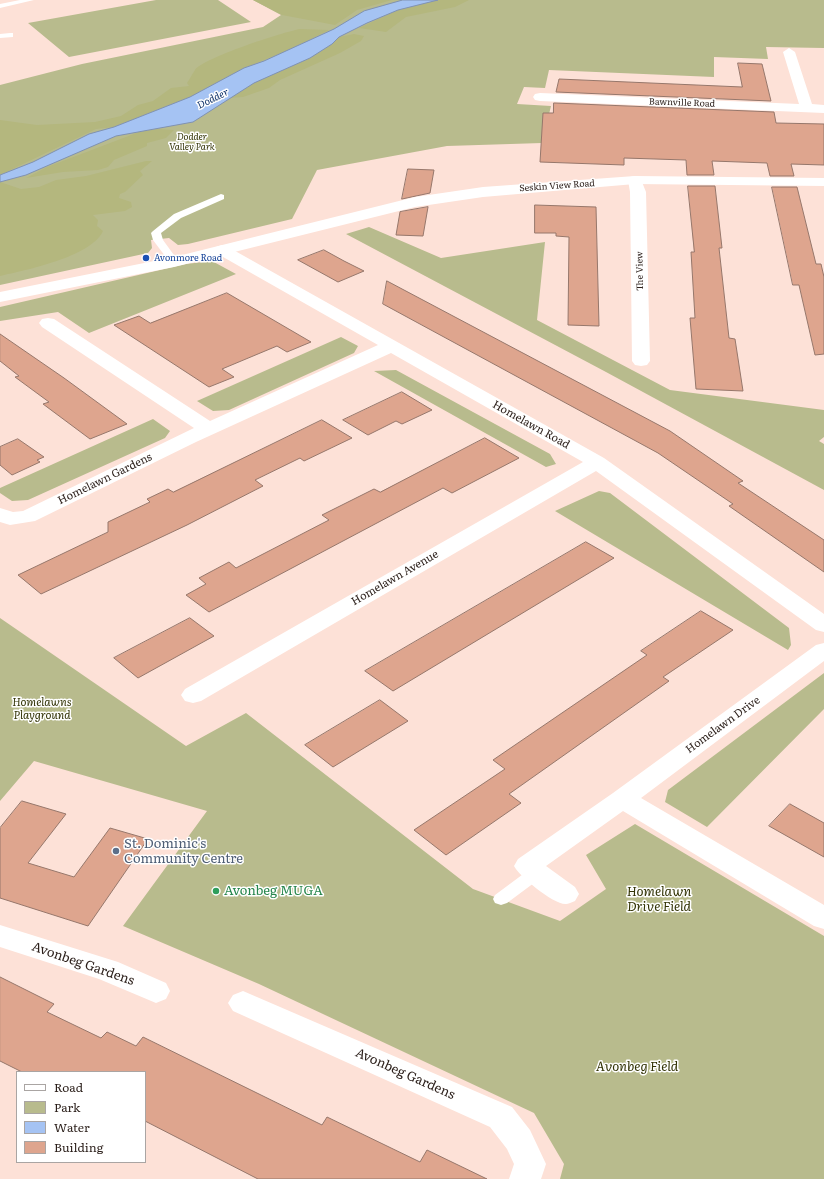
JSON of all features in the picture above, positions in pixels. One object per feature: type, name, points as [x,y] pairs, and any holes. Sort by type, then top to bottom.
[{"type":"street","points":[[789,52],[807,109]]},
{"type":"street","name":"Bawnville Road","points":[[540,97],[824,109]]},
{"type":"street","name":"Seskin View Road","points":[[222,250],[353,216],[437,198],[483,192],[635,180],[824,182]]},
{"type":"street","name":"The View","points":[[635,180],[638,189],[641,361]]},
{"type":"street","points":[[0,298],[174,262],[222,250]]},
{"type":"street","name":"Homelawn Road","points":[[222,250],[597,462],[824,625]]},
{"type":"street","points":[[48,323],[208,429]]},
{"type":"street","name":"Homelawn Gardens","points":[[0,514],[10,519],[28,517],[208,429],[391,346]]},
{"type":"street","name":"Homelawn Avenue","points":[[193,695],[597,462]]},
{"type":"street","name":"Homelawn Drive","points":[[536,873],[526,866],[622,799],[824,650]]},
{"type":"street","points":[[622,799],[824,918]]},
{"type":"street","points":[[536,873],[565,894]]},
{"type":"street","name":"Avonbeg Gardens","points":[[3,942],[108,970],[156,991]]},
{"type":"street","name":"Avonbeg Gardens","points":[[243,1003],[501,1117],[520,1140],[530,1164],[525,1179]]},
{"type":"lane","points":[[0,6],[31,0]]},
{"type":"lane","points":[[0,36],[10,35]]},
{"type":"lane","points":[[174,262],[158,240],[156,233],[163,226],[221,197]]},
{"type":"lane","points":[[501,899],[536,873]]},
{"type":"green space","points":[[156,0],[218,0],[251,22],[69,57],[28,23]]},
{"type":"green space","name":"Dodder Valley Park","points":[[253,0],[824,0],[824,48],[766,47],[768,59],[714,57],[714,77],[549,70],[545,88],[524,87],[517,104],[551,106],[542,143],[447,146],[317,170],[292,219],[188,244],[178,245],[169,238],[151,240],[152,248],[148,253],[0,285],[0,85],[82,64],[263,27],[281,15]]},
{"type":"green space","points":[[253,0],[392,0],[357,10],[335,25],[282,15]]},
{"type":"green space","points":[[438,0],[469,0],[455,7],[406,17],[386,32],[359,28],[398,10]]},
{"type":"green space","points":[[300,29],[329,30],[289,50],[244,68],[190,97],[114,127],[96,129],[0,175],[0,120],[37,125],[95,122],[121,116],[138,105],[153,101],[171,88],[189,86],[187,83],[195,70],[212,59],[261,40]]},
{"type":"green space","points":[[354,34],[364,36],[361,41],[340,53],[280,80],[269,88],[243,97],[228,98],[254,83],[310,58],[332,44],[339,37]]},
{"type":"green space","points":[[158,129],[174,130],[166,138],[147,143],[147,146],[114,160],[108,167],[98,170],[63,172],[26,178],[47,167],[139,132]]},
{"type":"green space","points":[[146,161],[152,161],[140,171],[143,175],[125,192],[120,194],[119,198],[131,202],[132,207],[125,211],[93,215],[98,220],[97,226],[103,231],[96,240],[86,248],[57,261],[0,276],[0,182],[21,189],[39,187],[56,180],[86,176]]},
{"type":"green space","points":[[369,227],[441,258],[545,242],[537,320],[670,390],[824,410],[824,437],[819,441],[824,444],[824,490],[346,234]]},
{"type":"green space","points":[[212,261],[236,274],[89,333],[58,312],[0,321],[0,307],[186,264]]},
{"type":"green space","points":[[341,337],[358,346],[354,353],[229,410],[213,411],[197,401]]},
{"type":"green space","points":[[396,370],[550,454],[556,464],[546,467],[374,371]]},
{"type":"green space","points":[[153,419],[170,431],[165,438],[28,500],[12,501],[0,493],[0,488]]},
{"type":"green space","points":[[599,491],[610,493],[789,628],[791,645],[788,650],[555,511]]},
{"type":"green space","name":"Avonbeg Field","points":[[0,618],[186,746],[246,713],[473,889],[560,921],[606,889],[586,855],[635,824],[824,936],[824,1179],[560,1179],[564,1164],[534,1113],[259,984],[123,926],[207,811],[34,761],[0,801]]},
{"type":"green space","points":[[824,673],[824,709],[707,827],[665,802],[668,790]]},
{"type":"water","name":"Dodder","points":[[403,0],[438,0],[398,10],[367,23],[339,37],[332,44],[310,58],[254,83],[193,122],[116,136],[26,175],[0,182],[0,175],[33,162],[89,134],[114,127],[190,97],[244,68],[264,61],[334,29],[364,11]]},
{"type":"building","points":[[738,63],[762,64],[771,101],[556,92],[559,79],[742,87]]},
{"type":"building","points":[[554,103],[774,112],[776,123],[824,124],[824,165],[791,164],[794,176],[770,176],[767,163],[712,161],[714,175],[687,175],[686,160],[624,158],[624,165],[540,162],[543,113],[553,113]]},
{"type":"building","points":[[408,169],[434,170],[430,193],[402,199]]},
{"type":"building","points":[[688,186],[715,186],[722,248],[719,248],[729,338],[735,339],[743,391],[696,389],[690,318],[695,318],[691,252],[694,252]]},
{"type":"building","points":[[772,187],[797,187],[816,264],[821,264],[824,277],[824,354],[815,355],[799,285],[793,285]]},
{"type":"building","points":[[535,205],[596,207],[599,326],[568,325],[569,237],[556,236],[556,233],[535,233]]},
{"type":"building","points":[[428,207],[423,236],[396,235],[400,212]]},
{"type":"building","points":[[324,250],[364,271],[338,282],[298,260]]},
{"type":"building","points":[[387,281],[670,431],[743,481],[738,483],[824,540],[824,572],[729,506],[733,504],[658,453],[383,304]]},
{"type":"building","points":[[227,293],[311,342],[287,352],[277,346],[222,369],[234,377],[209,387],[114,325],[139,316],[150,323]]},
{"type":"building","points":[[0,334],[127,424],[90,439],[43,404],[49,402],[15,377],[19,376],[0,361]]},
{"type":"building","points":[[402,392],[432,410],[402,424],[396,421],[368,435],[343,420]]},
{"type":"building","points":[[322,420],[352,438],[304,461],[300,458],[255,480],[263,486],[187,525],[41,594],[18,575],[108,532],[108,522],[150,502],[147,499],[168,489],[173,492]]},
{"type":"building","points":[[485,438],[519,458],[452,493],[443,488],[209,612],[186,595],[206,584],[199,578],[229,562],[236,568],[329,520],[322,515],[374,489],[380,492]]},
{"type":"building","points":[[18,439],[44,457],[37,460],[40,462],[12,475],[0,465],[0,447]]},
{"type":"building","points":[[586,542],[614,558],[393,691],[365,671]]},
{"type":"building","points":[[701,611],[733,630],[663,677],[669,681],[509,794],[521,803],[446,855],[414,830],[505,769],[493,760],[647,655],[641,651]]},
{"type":"building","points":[[190,618],[214,636],[138,678],[114,658]]},
{"type":"building","points":[[380,700],[408,721],[333,767],[305,745]]},
{"type":"building","name":"St. Dominic's Community Centre","points":[[22,801],[66,814],[28,863],[74,877],[110,828],[148,839],[88,926],[0,898],[0,828]]},
{"type":"building","points":[[790,804],[824,823],[824,857],[769,826]]},
{"type":"building","points":[[0,977],[54,1004],[47,1012],[101,1038],[107,1032],[136,1046],[143,1037],[322,1125],[327,1117],[420,1162],[427,1150],[487,1179],[258,1179],[146,1122],[146,1071],[20,1071],[0,1061]]},
{"type":"place","name":"Avonmore Road","points":[[146,258]]},
{"type":"place","name":"St. Dominic's Community Centre","points":[[116,851]]},
{"type":"place","name":"Avonbeg MUGA","points":[[216,891]]},
{"type":"park label","name":"Homelawns Playground","points":[[42,709]]},
{"type":"park label","name":"Homelawn Drive Field","points":[[659,900]]}]
